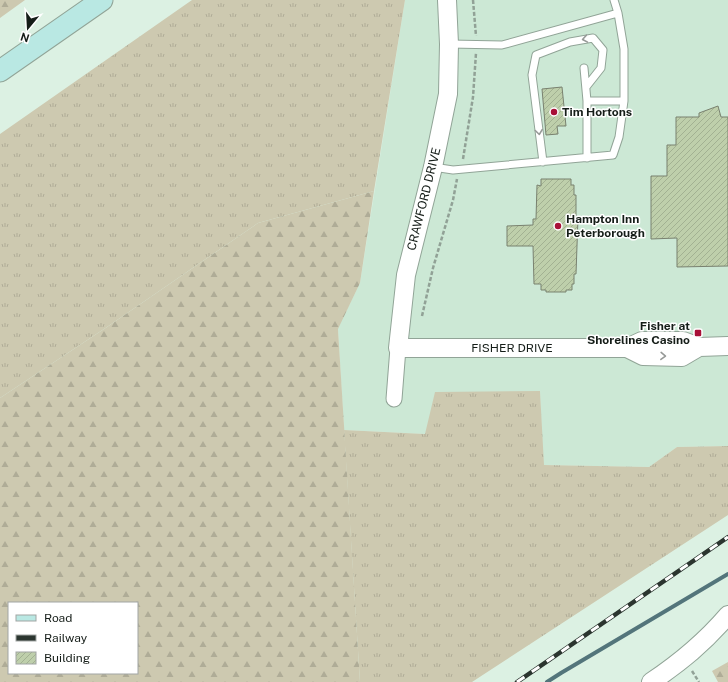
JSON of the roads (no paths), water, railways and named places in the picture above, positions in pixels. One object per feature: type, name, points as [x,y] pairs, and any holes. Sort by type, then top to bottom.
[{"type":"main road","points":[[0,71],[102,0]]},
{"type":"street","name":"CRAWFORD DRIVE","points":[[394,399],[406,275],[433,167],[448,94],[449,44],[447,0]]},
{"type":"street","name":"FISHER DRIVE","points":[[398,348],[627,348],[642,341],[682,341],[698,348],[728,346]]},
{"type":"street","points":[[651,682],[679,663],[712,634],[728,615]]},
{"type":"lane","points":[[433,167],[452,170],[613,155],[619,137],[624,101],[624,49],[618,13],[614,0]]},
{"type":"lane","points":[[449,44],[502,45],[618,13]]},
{"type":"lane","points":[[543,162],[532,75],[536,55],[570,42],[593,38],[603,50],[601,68],[586,87]]},
{"type":"lane","points":[[584,68],[587,101],[587,158]]},
{"type":"lane","points":[[587,101],[624,101]]},
{"type":"waterway","points":[[547,682],[728,574]]},
{"type":"railway","points":[[517,682],[728,537]]},
{"type":"place","name":"Tim Hortons","points":[[554,112]]},
{"type":"place","name":"Hampton Inn Peterborough","points":[[558,226]]},
{"type":"place","name":"Fisher at Shorelines Casino","points":[[698,333]]}]
